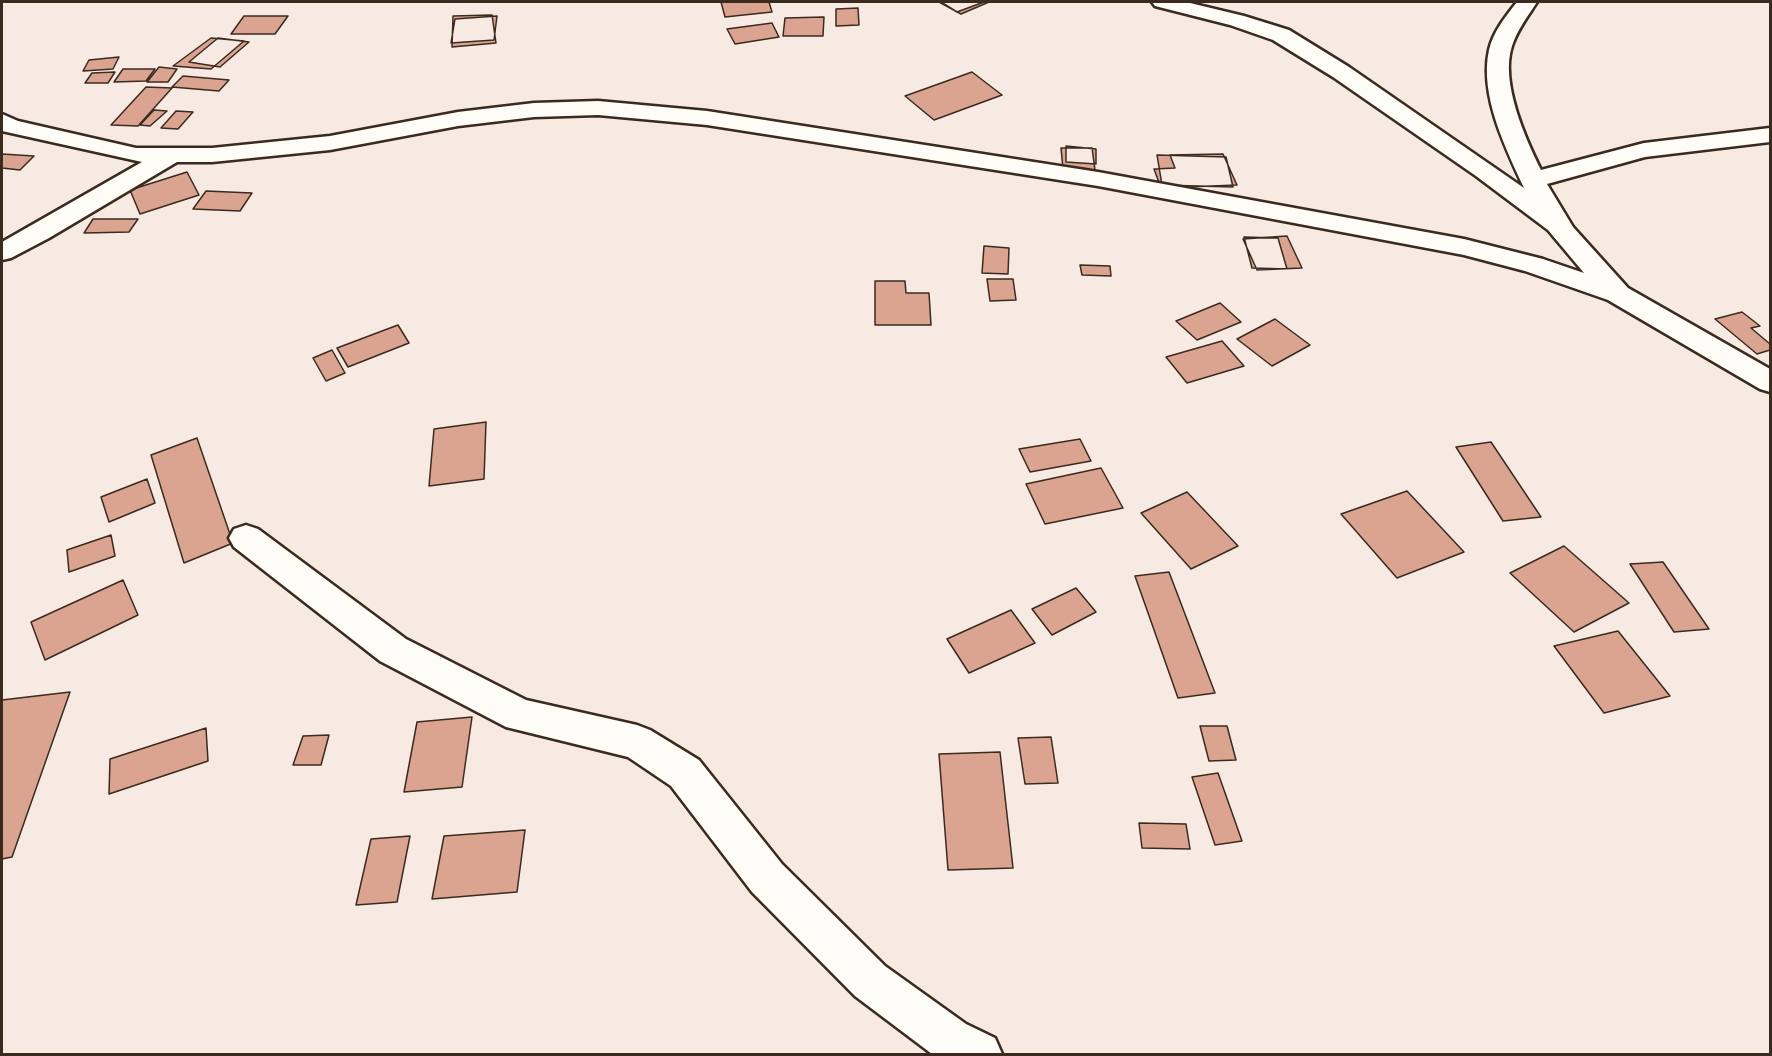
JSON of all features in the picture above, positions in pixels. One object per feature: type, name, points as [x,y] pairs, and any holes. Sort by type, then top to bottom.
[{"type":"street","points":[[1162,2],[1237,20],[1281,35],[1341,72],[1476,164],[1558,225]]},
{"type":"street","points":[[1527,2],[1515,17],[1500,49],[1498,63],[1509,123],[1532,180],[1558,225],[1618,294]]},
{"type":"street","points":[[2,121],[10,126],[136,155],[212,155],[330,142],[458,119],[534,110],[598,108],[707,118],[1098,179],[1464,247],[1534,265],[1618,294],[1770,382]]},
{"type":"street","points":[[1532,180],[1644,150],[1770,135]]},
{"type":"street","points":[[2,252],[172,155]]},
{"type":"street","points":[[246,538],[393,650],[519,716],[637,742],[685,772],[767,878],[870,981],[950,1040],[980,1054]]},
{"type":"building","points":[[721,2],[769,2],[772,12],[725,17]]},
{"type":"building","points":[[939,2],[989,2],[961,14]]},
{"type":"building","points":[[941,2],[984,2],[957,12]]},
{"type":"building","points":[[858,8],[859,25],[836,26],[836,9]]},
{"type":"building","points":[[492,15],[496,43],[452,47],[453,16]]},
{"type":"building","points":[[244,16],[288,16],[275,34],[231,34]]},
{"type":"building","points":[[497,16],[494,40],[451,43],[455,19]]},
{"type":"building","points":[[824,17],[823,36],[783,36],[785,18]]},
{"type":"building","points":[[772,23],[779,37],[735,44],[727,29]]},
{"type":"building","points":[[211,38],[244,41],[211,69],[173,66]]},
{"type":"building","points":[[218,38],[249,42],[220,67],[189,62]]},
{"type":"building","points":[[119,57],[113,69],[83,71],[89,60]]},
{"type":"building","points":[[159,67],[177,69],[168,82],[147,82]]},
{"type":"building","points":[[123,69],[155,69],[146,81],[114,82]]},
{"type":"building","points":[[115,72],[108,83],[85,83],[92,73]]},
{"type":"building","points":[[972,72],[1002,95],[934,120],[905,96]]},
{"type":"building","points":[[183,76],[229,80],[219,91],[172,87]]},
{"type":"building","points":[[146,87],[172,88],[138,126],[111,125]]},
{"type":"building","points":[[154,110],[167,111],[150,126],[140,125]]},
{"type":"building","points":[[176,111],[193,112],[178,129],[161,128]]},
{"type":"building","points":[[1066,146],[1096,149],[1096,164],[1066,162]]},
{"type":"building","points":[[1061,148],[1092,148],[1095,170],[1063,169]]},
{"type":"building","points":[[2,154],[34,156],[20,170],[2,168]]},
{"type":"building","points":[[1223,154],[1237,185],[1161,188],[1154,169],[1175,168],[1170,155]]},
{"type":"building","points":[[1157,155],[1226,157],[1233,187],[1162,185]]},
{"type":"building","points":[[187,172],[199,195],[140,214],[130,190]]},
{"type":"building","points":[[206,191],[252,193],[240,211],[193,209]]},
{"type":"building","points":[[93,219],[138,219],[129,232],[84,233]]},
{"type":"building","points":[[1287,236],[1302,268],[1257,270],[1243,239]]},
{"type":"building","points":[[1244,237],[1278,238],[1287,269],[1252,268]]},
{"type":"building","points":[[984,246],[1009,248],[1008,274],[982,273]]},
{"type":"building","points":[[1080,265],[1110,266],[1111,276],[1082,275]]},
{"type":"building","points":[[987,279],[1013,279],[1016,300],[990,301]]},
{"type":"building","points":[[875,281],[905,281],[906,293],[929,293],[931,325],[875,325]]},
{"type":"building","points":[[1220,303],[1241,322],[1197,340],[1176,321]]},
{"type":"building","points":[[1742,312],[1760,326],[1751,328],[1770,344],[1770,350],[1757,354],[1715,319]]},
{"type":"building","points":[[1275,319],[1310,345],[1272,366],[1237,339]]},
{"type":"building","points":[[398,325],[409,343],[348,367],[337,348]]},
{"type":"building","points":[[1222,341],[1244,366],[1187,383],[1166,357]]},
{"type":"building","points":[[332,350],[345,373],[326,381],[313,358]]},
{"type":"building","points":[[486,422],[484,479],[429,486],[434,429]]},
{"type":"building","points":[[197,438],[233,543],[184,563],[151,455]]},
{"type":"building","points":[[1080,439],[1091,461],[1030,472],[1019,449]]},
{"type":"building","points":[[1491,442],[1541,517],[1503,521],[1456,447]]},
{"type":"building","points":[[1101,468],[1123,508],[1045,524],[1026,484]]},
{"type":"building","points":[[147,479],[155,503],[109,522],[101,497]]},
{"type":"building","points":[[1407,491],[1464,552],[1397,578],[1341,514]]},
{"type":"building","points":[[1187,492],[1238,546],[1191,569],[1141,513]]},
{"type":"building","points":[[111,535],[115,556],[69,572],[67,550]]},
{"type":"building","points":[[1564,546],[1629,603],[1574,632],[1510,573]]},
{"type":"building","points":[[1663,562],[1709,629],[1674,632],[1630,564]]},
{"type":"building","points":[[1169,572],[1215,693],[1178,698],[1135,576]]},
{"type":"building","points":[[123,580],[138,615],[45,660],[31,622]]},
{"type":"building","points":[[1076,588],[1096,612],[1052,635],[1032,609]]},
{"type":"building","points":[[1011,610],[1035,643],[969,673],[947,639]]},
{"type":"building","points":[[1618,631],[1670,696],[1604,713],[1554,646]]},
{"type":"building","points":[[70,692],[12,857],[2,859],[2,700]]},
{"type":"building","points":[[472,717],[462,787],[404,792],[417,722]]},
{"type":"building","points":[[1200,726],[1227,726],[1236,760],[1209,761]]},
{"type":"building","points":[[206,728],[208,761],[109,794],[110,759]]},
{"type":"building","points":[[329,735],[321,765],[293,765],[303,736]]},
{"type":"building","points":[[1051,737],[1058,783],[1025,784],[1018,738]]},
{"type":"building","points":[[1000,752],[1013,868],[948,870],[939,754]]},
{"type":"building","points":[[1218,773],[1242,841],[1215,845],[1192,777]]},
{"type":"building","points":[[1139,823],[1186,824],[1190,849],[1142,848]]},
{"type":"building","points":[[525,830],[517,892],[432,899],[444,836]]},
{"type":"building","points":[[410,836],[397,902],[356,905],[371,839]]}]
